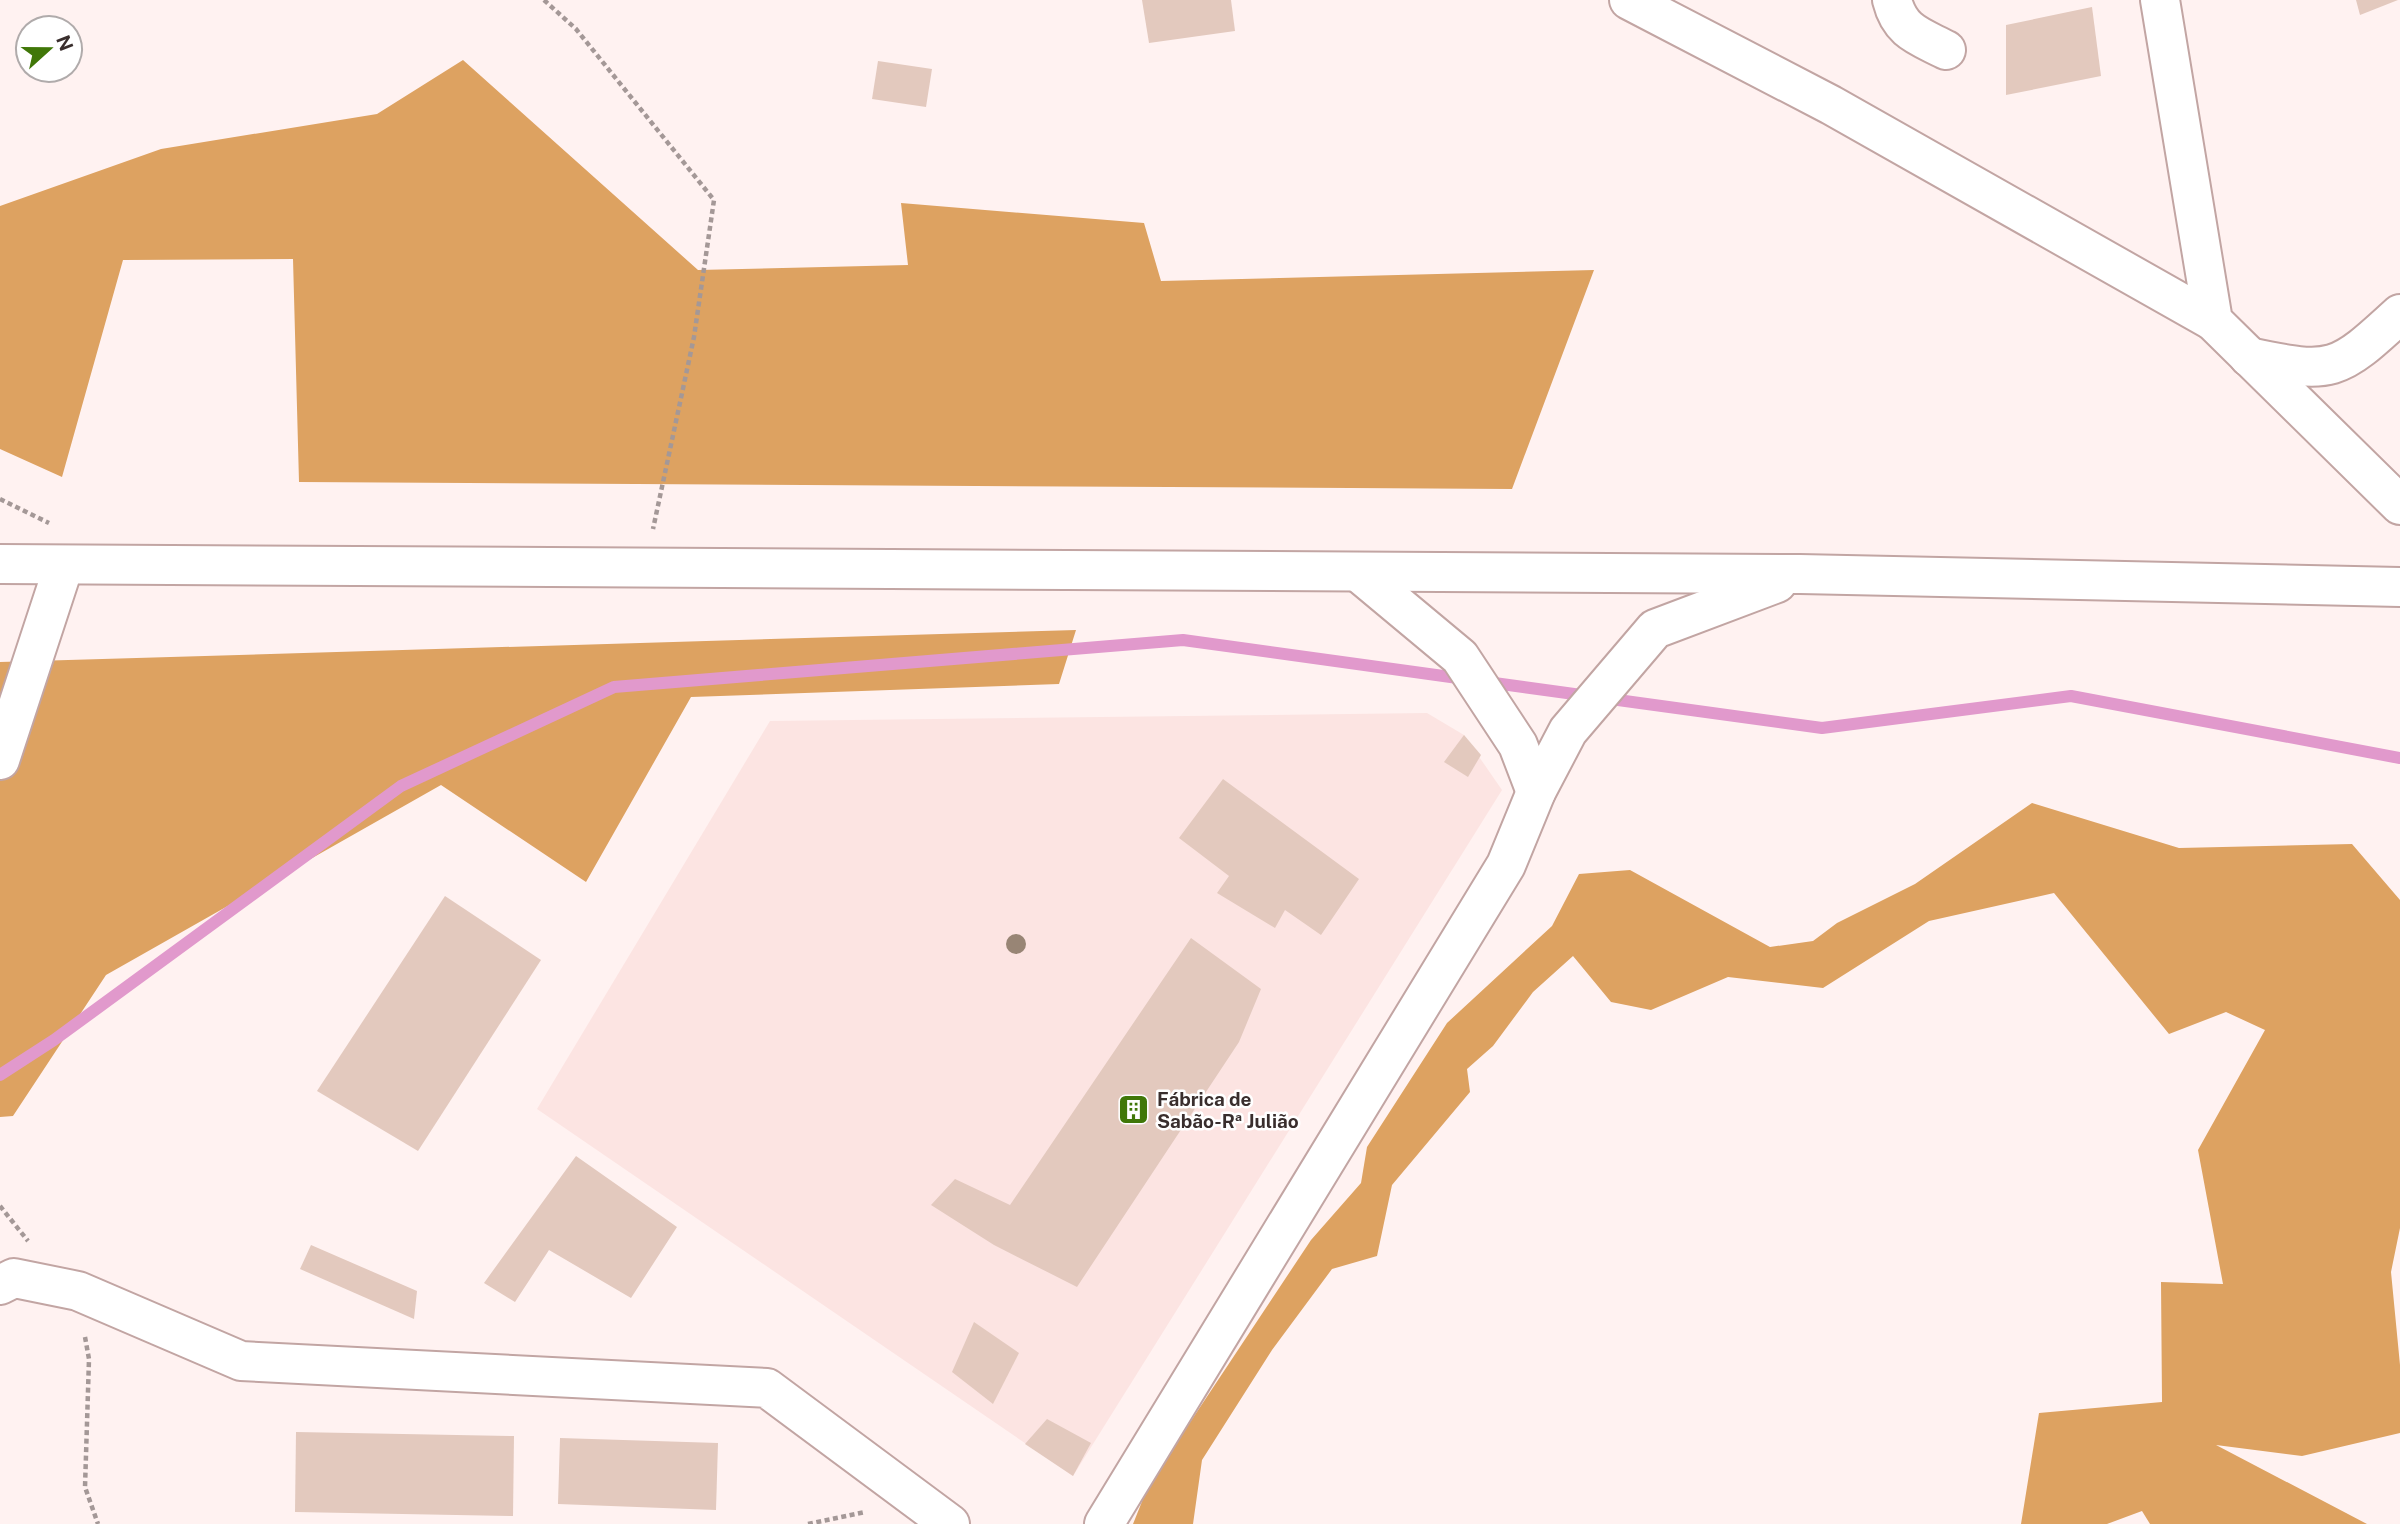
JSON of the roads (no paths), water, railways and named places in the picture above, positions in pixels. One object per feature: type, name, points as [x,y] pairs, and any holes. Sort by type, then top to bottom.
[{"type":"street","points":[[1629,0],[1831,105],[2213,321],[2400,505]]},
{"type":"street","points":[[1892,0],[1896,18],[1909,31],[1946,50]]},
{"type":"street","points":[[2160,0],[2213,321]]},
{"type":"street","points":[[2249,357],[2306,369],[2343,363],[2400,314]]},
{"type":"street","points":[[0,564],[1800,574],[2400,587]]},
{"type":"street","points":[[0,760],[64,565]]},
{"type":"street","points":[[1358,572],[1460,657],[1518,745],[1536,792]]},
{"type":"street","points":[[1104,1524],[1506,865],[1536,792],[1568,731],[1655,629],[1800,574]]},
{"type":"street","points":[[0,1285],[14,1278],[78,1291],[241,1361],[767,1388],[950,1524]]},
{"type":"waterway","points":[[0,1075],[54,1040],[401,786],[614,687],[1183,640],[1465,679]]},
{"type":"waterway","points":[[1487,682],[1822,728],[2071,696],[2400,758]]},
{"type":"place","name":"Fábrica de Sabão-Rª Julião","points":[[1134,1110]]}]
